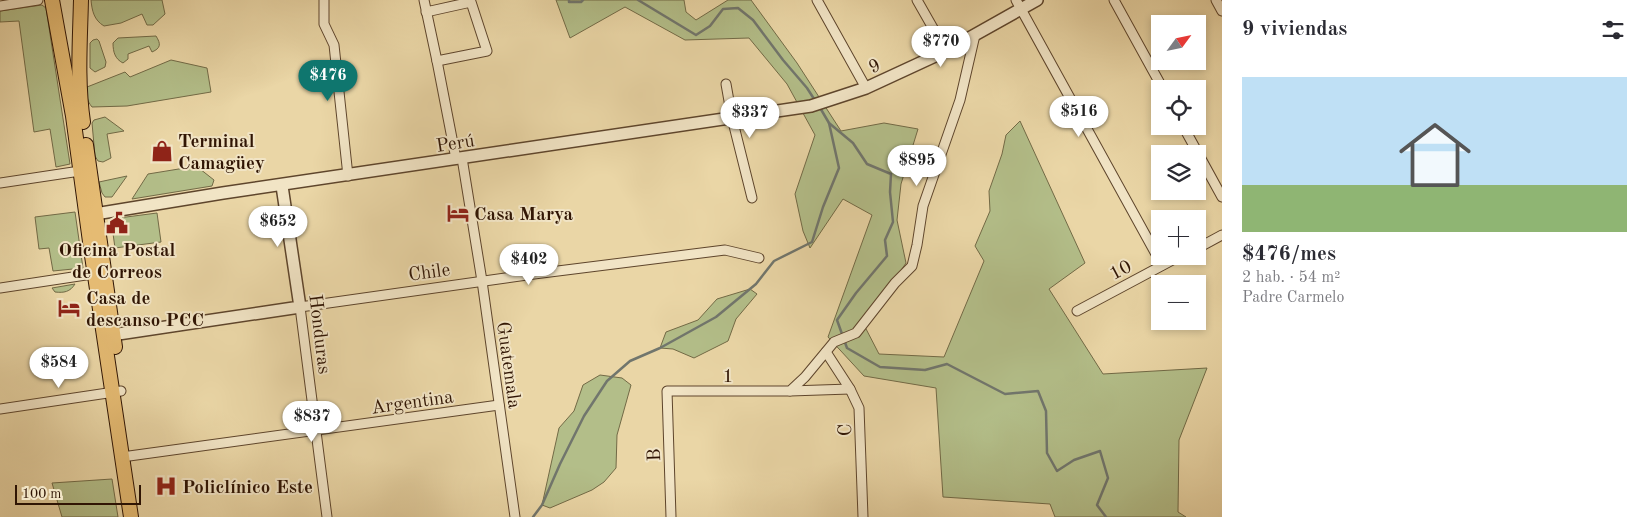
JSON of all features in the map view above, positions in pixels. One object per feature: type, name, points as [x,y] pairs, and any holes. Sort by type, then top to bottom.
[{"type":"main road","points":[[52,0],[67,81],[80,171],[96,214]]},
{"type":"main road","points":[[81,0],[78,52],[82,116],[96,214],[100,272],[126,456],[131,517]]},
{"type":"main road","points":[[59,37],[79,34]]},
{"type":"main road","points":[[62,55],[78,52]]},
{"type":"main road","points":[[126,456],[139,517]]},
{"type":"street","points":[[0,6],[38,0]]},
{"type":"street","points":[[324,0],[324,24],[334,45],[348,176]]},
{"type":"street","name":"Guatemala","points":[[424,0],[459,159],[482,281],[515,517]]},
{"type":"street","points":[[817,0],[866,88]]},
{"type":"street","points":[[917,0],[946,52]]},
{"type":"street","name":"9","points":[[829,101],[866,88],[946,52],[975,35],[1019,4],[1037,0]]},
{"type":"street","points":[[1114,0],[1158,80]]},
{"type":"street","points":[[1216,0],[1222,10]]},
{"type":"street","points":[[426,12],[471,2],[487,51],[437,61]]},
{"type":"street","points":[[1019,4],[1151,245]]},
{"type":"street","points":[[790,390],[805,377],[839,339],[856,333],[895,283],[912,266],[923,206],[960,100],[975,35]]},
{"type":"street","points":[[726,84],[732,118],[752,198]]},
{"type":"street","name":"Perú","points":[[96,214],[811,106],[829,101]]},
{"type":"street","points":[[1188,135],[1222,196]]},
{"type":"street","points":[[0,183],[80,171]]},
{"type":"street","name":"Honduras","points":[[282,186],[300,307],[327,517]]},
{"type":"street","points":[[1206,244],[1222,235]]},
{"type":"street","name":"Chile","points":[[109,335],[482,281],[725,250],[759,258]]},
{"type":"street","name":"10","points":[[1077,311],[1162,265]]},
{"type":"street","points":[[0,288],[100,272]]},
{"type":"street","name":"C","points":[[826,352],[850,389],[859,408],[863,517]]},
{"type":"street","name":"1","points":[[667,391],[850,389]]},
{"type":"street","name":"B","points":[[667,391],[671,517]]},
{"type":"street","points":[[0,410],[117,392]]},
{"type":"street","name":"Argentina","points":[[126,456],[499,405]]},
{"type":"green space","points":[[91,0],[162,0],[165,14],[153,25],[147,25],[142,14],[121,23],[104,26],[94,15]]},
{"type":"green space","points":[[556,0],[684,0],[686,12],[696,20],[728,0],[751,0],[797,63],[841,131],[884,123],[918,129],[901,184],[897,220],[906,263],[864,325],[879,354],[944,357],[984,261],[975,246],[990,211],[989,191],[1002,154],[1006,135],[1020,121],[1085,263],[1049,289],[1103,374],[1207,368],[1179,440],[1178,512],[1186,517],[1055,517],[1050,504],[943,497],[936,388],[864,376],[828,337],[872,215],[843,199],[810,248],[803,231],[795,194],[815,135],[787,84],[749,38],[685,40],[625,7],[570,38]]},
{"type":"green space","points":[[42,5],[46,8],[70,164],[56,167],[50,129],[34,132],[19,21],[0,22],[0,11]]},
{"type":"green space","points":[[156,36],[159,46],[152,52],[149,46],[128,54],[128,59],[123,63],[115,55],[113,43],[118,38]]},
{"type":"green space","points":[[97,39],[106,62],[105,67],[95,72],[90,68],[90,43]]},
{"type":"green space","points":[[171,60],[207,68],[211,92],[127,106],[92,107],[89,102],[87,87],[125,72],[130,77]]},
{"type":"green space","points":[[105,117],[124,131],[107,134],[111,158],[103,162],[98,161],[95,156],[92,123],[94,120]]},
{"type":"green space","points":[[191,167],[200,169],[214,180],[212,186],[132,199],[148,174]]},
{"type":"green space","points":[[127,176],[112,197],[105,197],[99,182]]},
{"type":"green space","points":[[75,212],[83,268],[53,271],[49,248],[39,249],[35,217]]},
{"type":"green space","points":[[157,213],[161,242],[115,248],[111,219]]},
{"type":"green space","points":[[75,284],[71,289],[64,292],[55,292],[52,288]]},
{"type":"green space","points":[[750,289],[757,294],[736,319],[728,341],[694,358],[673,349],[660,348],[666,332],[698,320],[717,299]]},
{"type":"green space","points":[[600,375],[622,378],[631,385],[617,435],[616,468],[604,482],[592,490],[550,508],[542,505],[559,428],[574,411],[583,385]]},
{"type":"green space","points":[[112,479],[118,517],[62,517],[52,483]]},
{"type":"waterway","points":[[569,0],[569,2],[581,2],[583,0]]},
{"type":"waterway","points":[[638,0],[696,35],[710,26],[723,9],[738,8],[753,20],[816,102]]},
{"type":"waterway","points":[[819,106],[829,123],[853,143],[867,164],[891,174],[890,192],[893,222],[885,240],[887,256],[856,293],[837,320],[847,348],[880,367],[925,370],[947,364],[1005,394],[1038,391],[1046,411],[1047,453],[1057,471],[1074,460],[1100,451],[1108,478],[1097,505],[1106,517]]},
{"type":"waterway","points":[[533,517],[542,505],[584,416],[607,381],[630,361],[660,348],[716,317],[756,284],[774,261],[812,242],[823,207],[839,168],[829,123]]},
{"type":"place","name":"Terminal Camagüey","points":[[162,151]]},
{"type":"place","name":"Casa Marya","points":[[458,213]]},
{"type":"place","name":"Oficina Postal de Correos","points":[[117,223]]},
{"type":"place","name":"Casa de descanso PCC","points":[[69,308]]},
{"type":"place","name":"Policlínico Este","points":[[166,486]]}]
